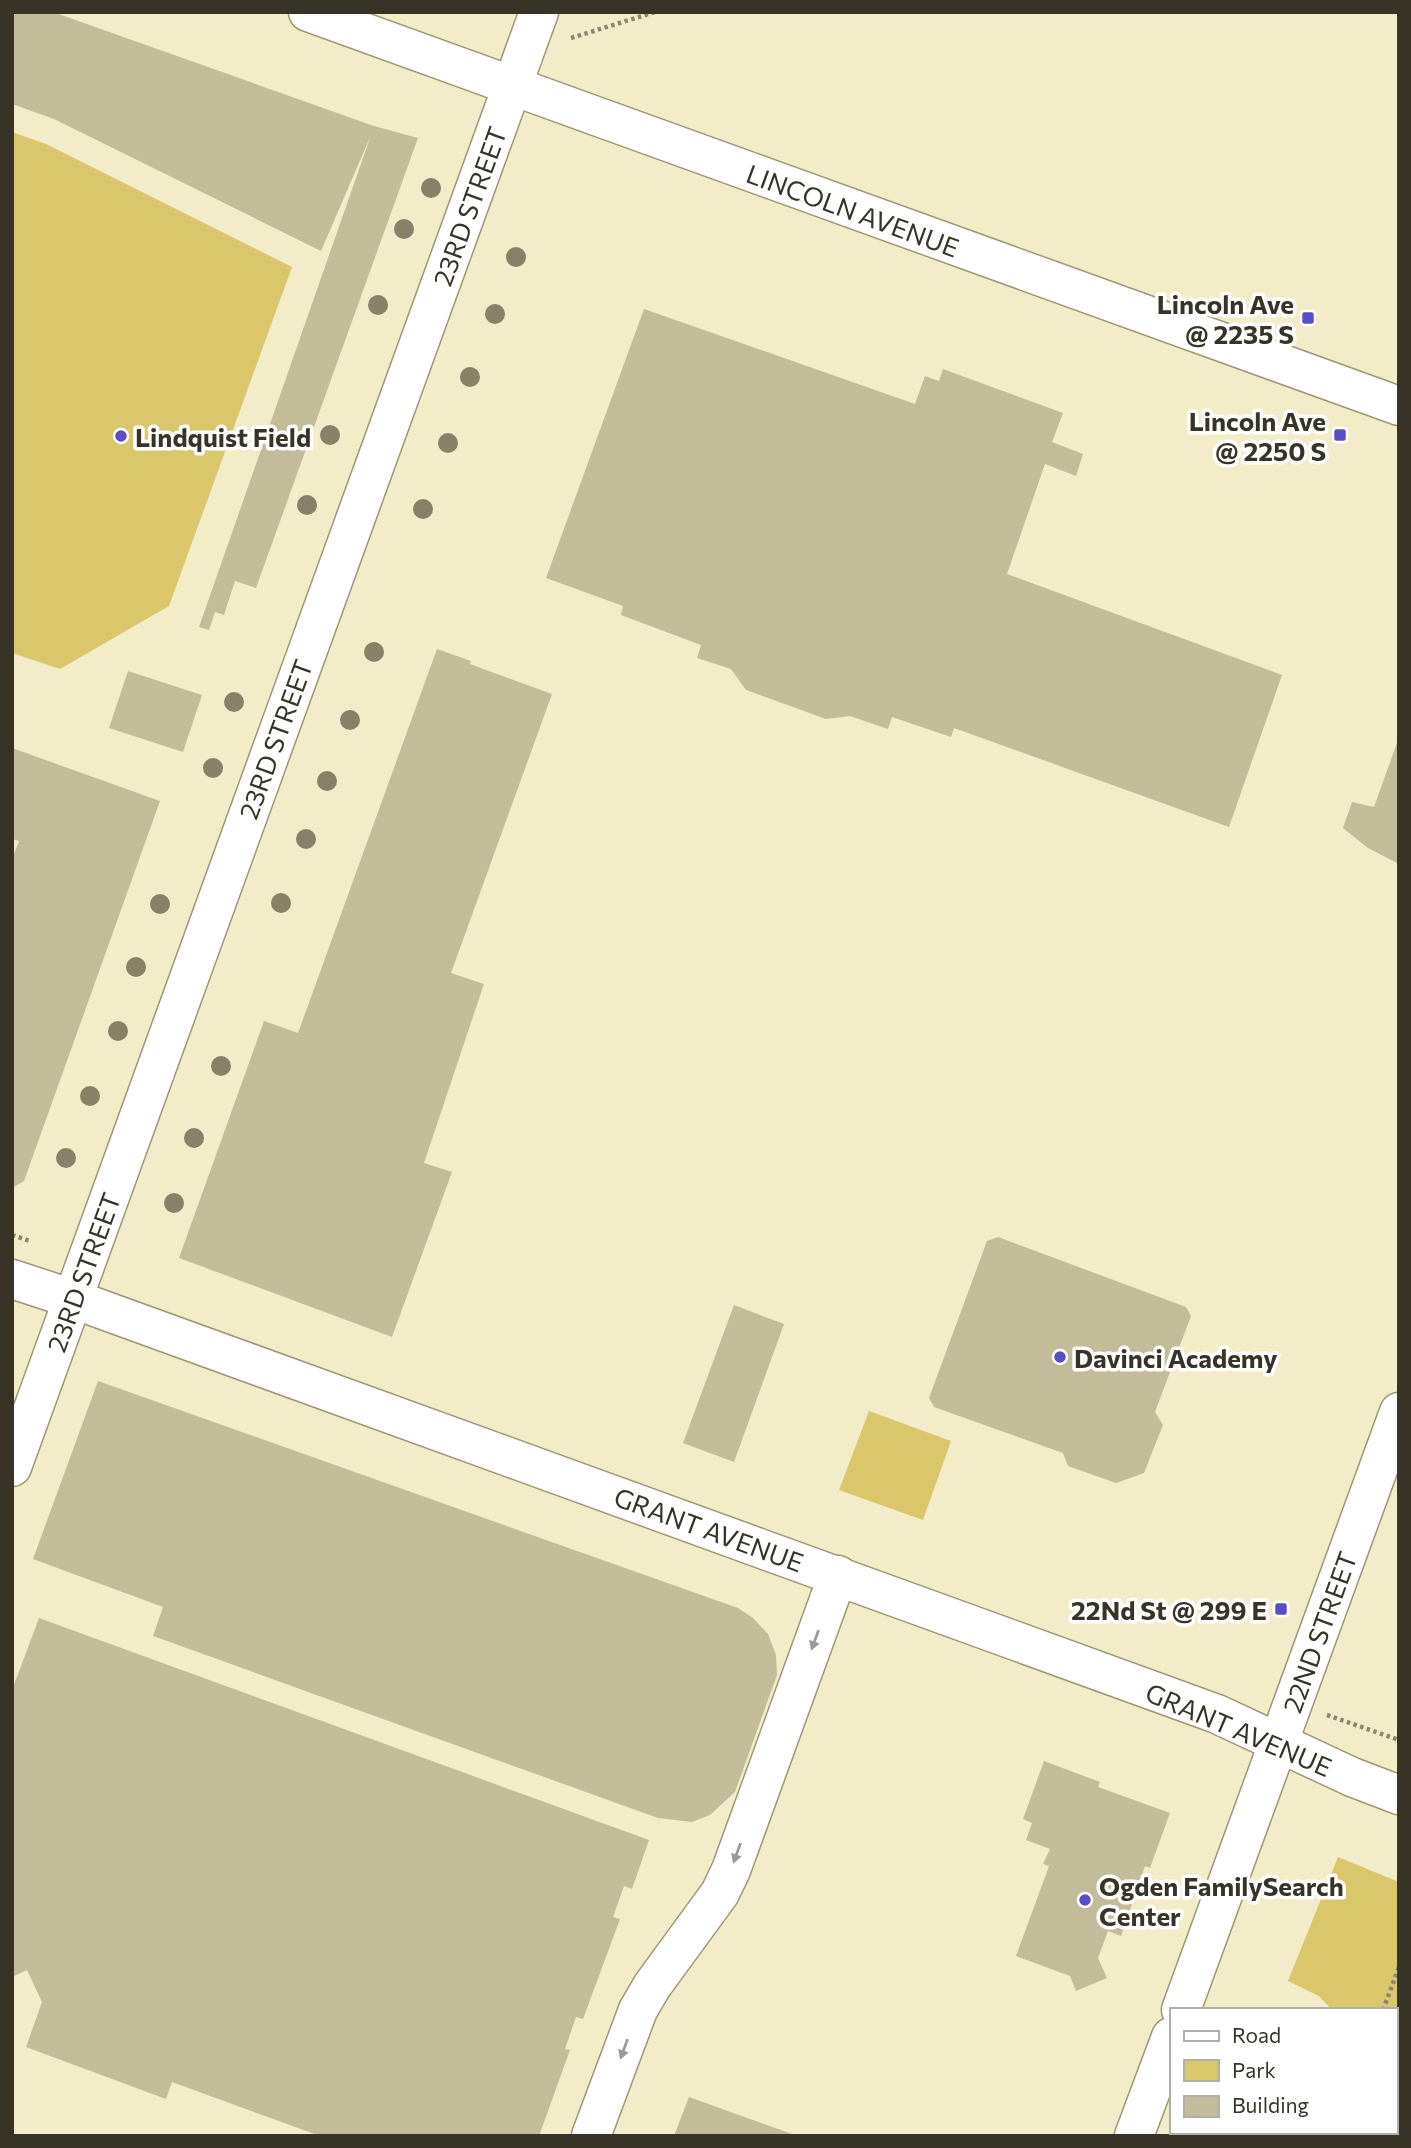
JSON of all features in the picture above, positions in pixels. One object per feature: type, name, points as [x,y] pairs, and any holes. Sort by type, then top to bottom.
[{"type":"street","name":"LINCOLN AVENUE","points":[[308,12],[1399,406]]},
{"type":"street","name":"23RD STREET","points":[[12,1466],[539,12]]},
{"type":"street","name":"GRANT AVENUE","points":[[12,1279],[1217,1714],[1352,1777],[1399,1794]]},
{"type":"street","name":"22ND STREET","points":[[1182,2008],[1399,1412]]},
{"type":"street","points":[[591,2136],[638,2010],[652,1986],[720,1893],[731,1870],[838,1575]]},
{"type":"street","points":[[1134,2136],[1170,2040]]},
{"type":"path","points":[[571,38],[655,12]]},
{"type":"path","points":[[1384,2008],[1399,1967]]},
{"type":"green space","name":"Lindquist Field","points":[[12,132],[46,144],[292,267],[169,606],[60,669],[12,653]]},
{"type":"green space","points":[[869,1411],[951,1441],[923,1520],[839,1490]]},
{"type":"green space","points":[[1338,1857],[1399,1882],[1399,2136],[1331,2136],[1397,2134],[1397,2008],[1330,2008],[1319,1996],[1288,1981]]},
{"type":"building","points":[[12,12],[53,12],[374,126],[418,138],[256,588],[235,581],[224,615],[215,612],[209,630],[199,627],[371,135],[321,251],[54,119],[12,104]]},
{"type":"building","points":[[644,309],[915,404],[925,376],[939,381],[943,369],[1063,413],[1052,442],[1083,454],[1076,476],[1045,464],[1007,574],[1282,675],[1229,827],[954,728],[951,737],[892,717],[888,729],[850,716],[826,719],[746,690],[731,669],[697,658],[701,645],[621,615],[623,606],[546,578]]},
{"type":"building","points":[[437,649],[552,694],[451,973],[484,984],[424,1163],[452,1172],[392,1337],[179,1258],[264,1021],[298,1033]]},
{"type":"building","points":[[128,671],[202,695],[183,752],[109,728]]},
{"type":"building","points":[[1399,737],[1399,864],[1368,848],[1343,828],[1352,802],[1374,807]]},
{"type":"building","points":[[12,748],[160,801],[24,1181],[12,1188],[12,859],[19,841],[12,839]]},
{"type":"building","name":"Davinci Academy","points":[[998,1237],[1186,1307],[1191,1316],[1155,1412],[1163,1425],[1144,1473],[1116,1483],[1068,1466],[1063,1453],[934,1407],[929,1398],[987,1241]]},
{"type":"building","points":[[734,1305],[784,1324],[734,1462],[683,1443]]},
{"type":"building","points":[[98,1381],[738,1608],[753,1618],[768,1634],[776,1655],[777,1675],[735,1792],[710,1815],[692,1822],[658,1818],[153,1636],[163,1607],[33,1559]]},
{"type":"building","points":[[39,1618],[649,1840],[632,1889],[624,1886],[613,1917],[620,1919],[583,2019],[576,2017],[565,2049],[570,2050],[539,2136],[320,2136],[172,2082],[166,2099],[26,2047],[42,2002],[27,1970],[12,1977],[12,1690]]},
{"type":"building","name":"Ogden FamilySearch Center","points":[[1044,1761],[1100,1782],[1098,1787],[1170,1813],[1150,1868],[1145,1866],[1121,1936],[1108,1931],[1098,1958],[1107,1978],[1076,1991],[1070,1976],[1016,1956],[1049,1866],[1043,1864],[1050,1849],[1026,1840],[1032,1823],[1023,1819]]},
{"type":"building","points":[[689,2097],[795,2135],[795,2136],[674,2136]]},
{"type":"place","name":"Lincoln Ave @ 2235 S","points":[[1308,318]]},
{"type":"place","name":"Lincoln Ave @ 2250 S","points":[[1340,435]]},
{"type":"place","name":"Lindquist Field","points":[[121,436]]},
{"type":"place","name":"Davinci Academy","points":[[1060,1357]]},
{"type":"place","name":"22Nd St @ 299 E","points":[[1281,1609]]},
{"type":"place","name":"Ogden FamilySearch Center","points":[[1085,1900]]}]
